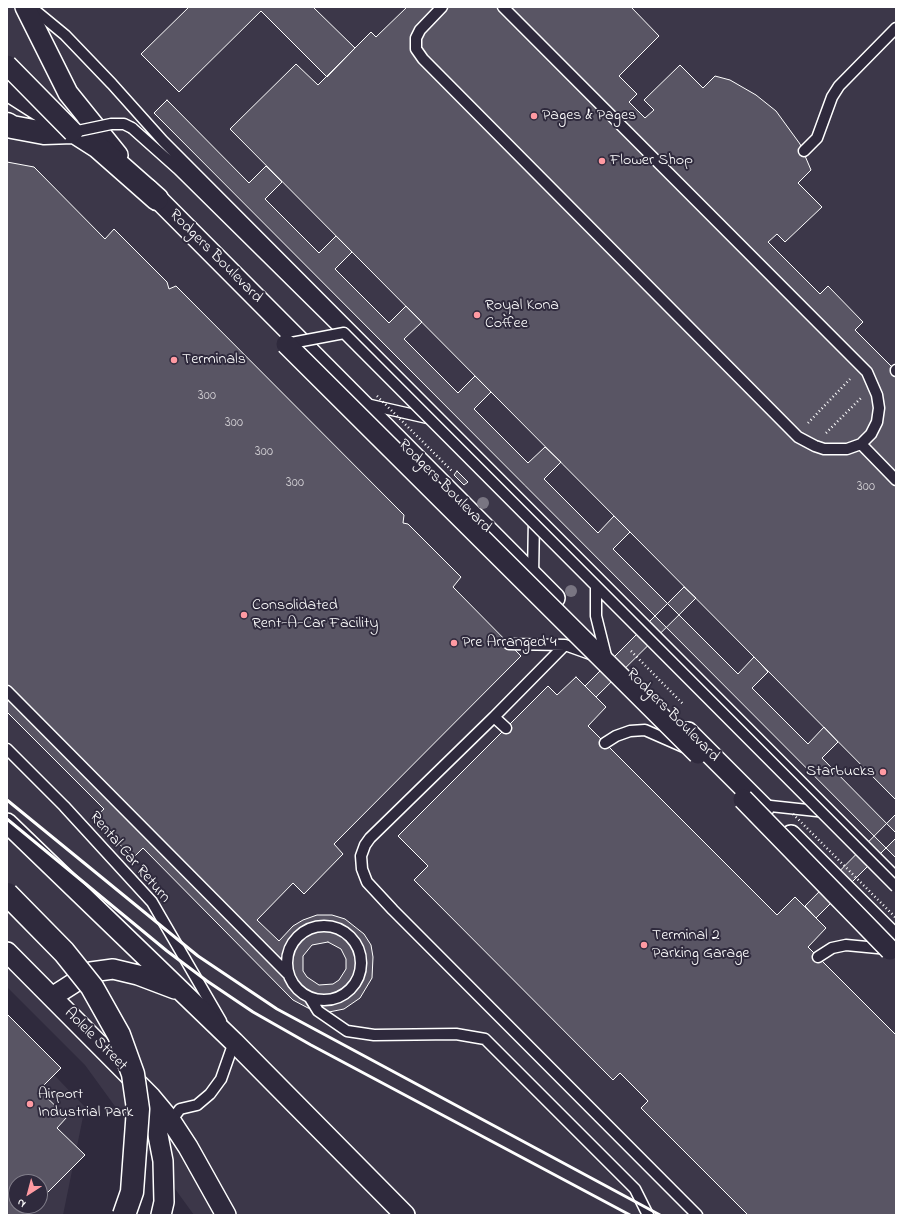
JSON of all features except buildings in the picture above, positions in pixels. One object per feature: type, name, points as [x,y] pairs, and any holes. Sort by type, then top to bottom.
[{"type":"highway","points":[[7,89],[98,146],[156,198]]},
{"type":"highway","points":[[7,124],[12,127],[44,133],[73,132]]},
{"type":"highway","points":[[7,894],[64,952],[92,987],[119,1035],[133,1074],[138,1109],[132,1192],[124,1215]]},
{"type":"street","name":"Rodgers Boulevard","points":[[25,7],[68,93],[111,148],[156,198],[533,576],[620,660],[761,805],[894,948]]},
{"type":"street","points":[[7,65],[286,344],[620,660],[698,754],[894,948]]},
{"type":"street","points":[[7,823],[234,1042],[405,1215]]},
{"type":"street","name":"Aolele Street","points":[[7,952],[151,1097],[171,1121],[188,1147],[226,1215]]},
{"type":"street","points":[[52,997],[91,972],[113,969],[138,975],[182,991]]},
{"type":"street","points":[[151,1097],[163,1161],[164,1202],[161,1215]]},
{"type":"lane","points":[[31,7],[64,35],[112,84],[163,141],[896,877]]},
{"type":"lane","points":[[442,7],[420,30],[416,38],[416,49],[423,59],[798,437],[824,449],[847,449],[861,444],[871,434],[877,422],[879,408],[877,396],[867,372],[503,7]]},
{"type":"lane","points":[[804,152],[816,138],[832,97],[839,86],[896,28]]},
{"type":"lane","points":[[73,132],[105,125],[124,124],[143,136],[344,333],[896,887]]},
{"type":"lane","points":[[286,344],[344,333]]},
{"type":"lane","points":[[360,402],[442,422]]},
{"type":"lane","points":[[861,444],[896,480]]},
{"type":"lane","points":[[533,576],[534,514]]},
{"type":"lane","points":[[596,586],[596,616],[620,660]]},
{"type":"lane","points":[[509,644],[565,645],[620,660]]},
{"type":"lane","points":[[565,645],[370,838],[365,845],[361,856],[362,869],[367,882],[393,910],[697,1215]]},
{"type":"lane","points":[[7,691],[288,974]]},
{"type":"lane","points":[[494,716],[506,728]]},
{"type":"lane","points":[[605,743],[623,733],[645,730],[698,754]]},
{"type":"lane","name":"Rental Car Return","points":[[7,749],[64,806],[152,902],[234,1042]]},
{"type":"lane","points":[[761,805],[832,812]]},
{"type":"lane","points":[[328,926],[338,928],[353,939],[359,949],[362,969],[359,979],[352,989],[345,995],[336,999],[323,1001],[310,998],[298,990],[288,974],[286,962],[289,950],[295,940],[304,931],[314,927],[328,926]]},
{"type":"lane","points":[[818,957],[832,948],[846,945],[894,948]]},
{"type":"lane","points":[[310,998],[318,1011],[347,1031],[374,1035],[456,1034],[485,1039],[635,1189],[648,1215]]},
{"type":"lane","points":[[171,1121],[180,1109],[197,1105],[210,1094],[220,1079],[234,1042]]},
{"type":"path","points":[[807,424],[854,375]]},
{"type":"path","points":[[821,438],[863,395]]},
{"type":"path","points":[[377,396],[452,471]]},
{"type":"path","points":[[620,660],[684,705]]},
{"type":"path","points":[[793,814],[896,918]]},
{"type":"shaded area","points":[[7,7],[896,7],[896,1215],[194,1215],[85,1065],[7,987]]},
{"type":"shaded area","name":"Airport Industrial Park","points":[[7,1026],[85,1107],[63,1215],[7,1215]]},
{"type":"railway","points":[[7,800],[198,956],[277,1009],[660,1215]]},
{"type":"railway","points":[[7,819],[167,951],[207,981],[253,1012],[311,1045],[630,1215]]},
{"type":"place","name":"Pages & Pages","points":[[534,116]]},
{"type":"place","name":"Flower Shop","points":[[602,161]]},
{"type":"place","name":"Royal Kona Coffee","points":[[477,315]]},
{"type":"place","name":"Terminals","points":[[174,360]]},
{"type":"place","name":"Consolidated Rent-A-Car Facility","points":[[244,615]]},
{"type":"place","name":"Pre Arranged 4","points":[[454,643]]},
{"type":"place","name":"Starbucks","points":[[883,772]]},
{"type":"place","name":"Terminal 2 Parking Garage","points":[[644,945]]},
{"type":"place","name":"Airport Industrial Park","points":[[30,1104]]}]
